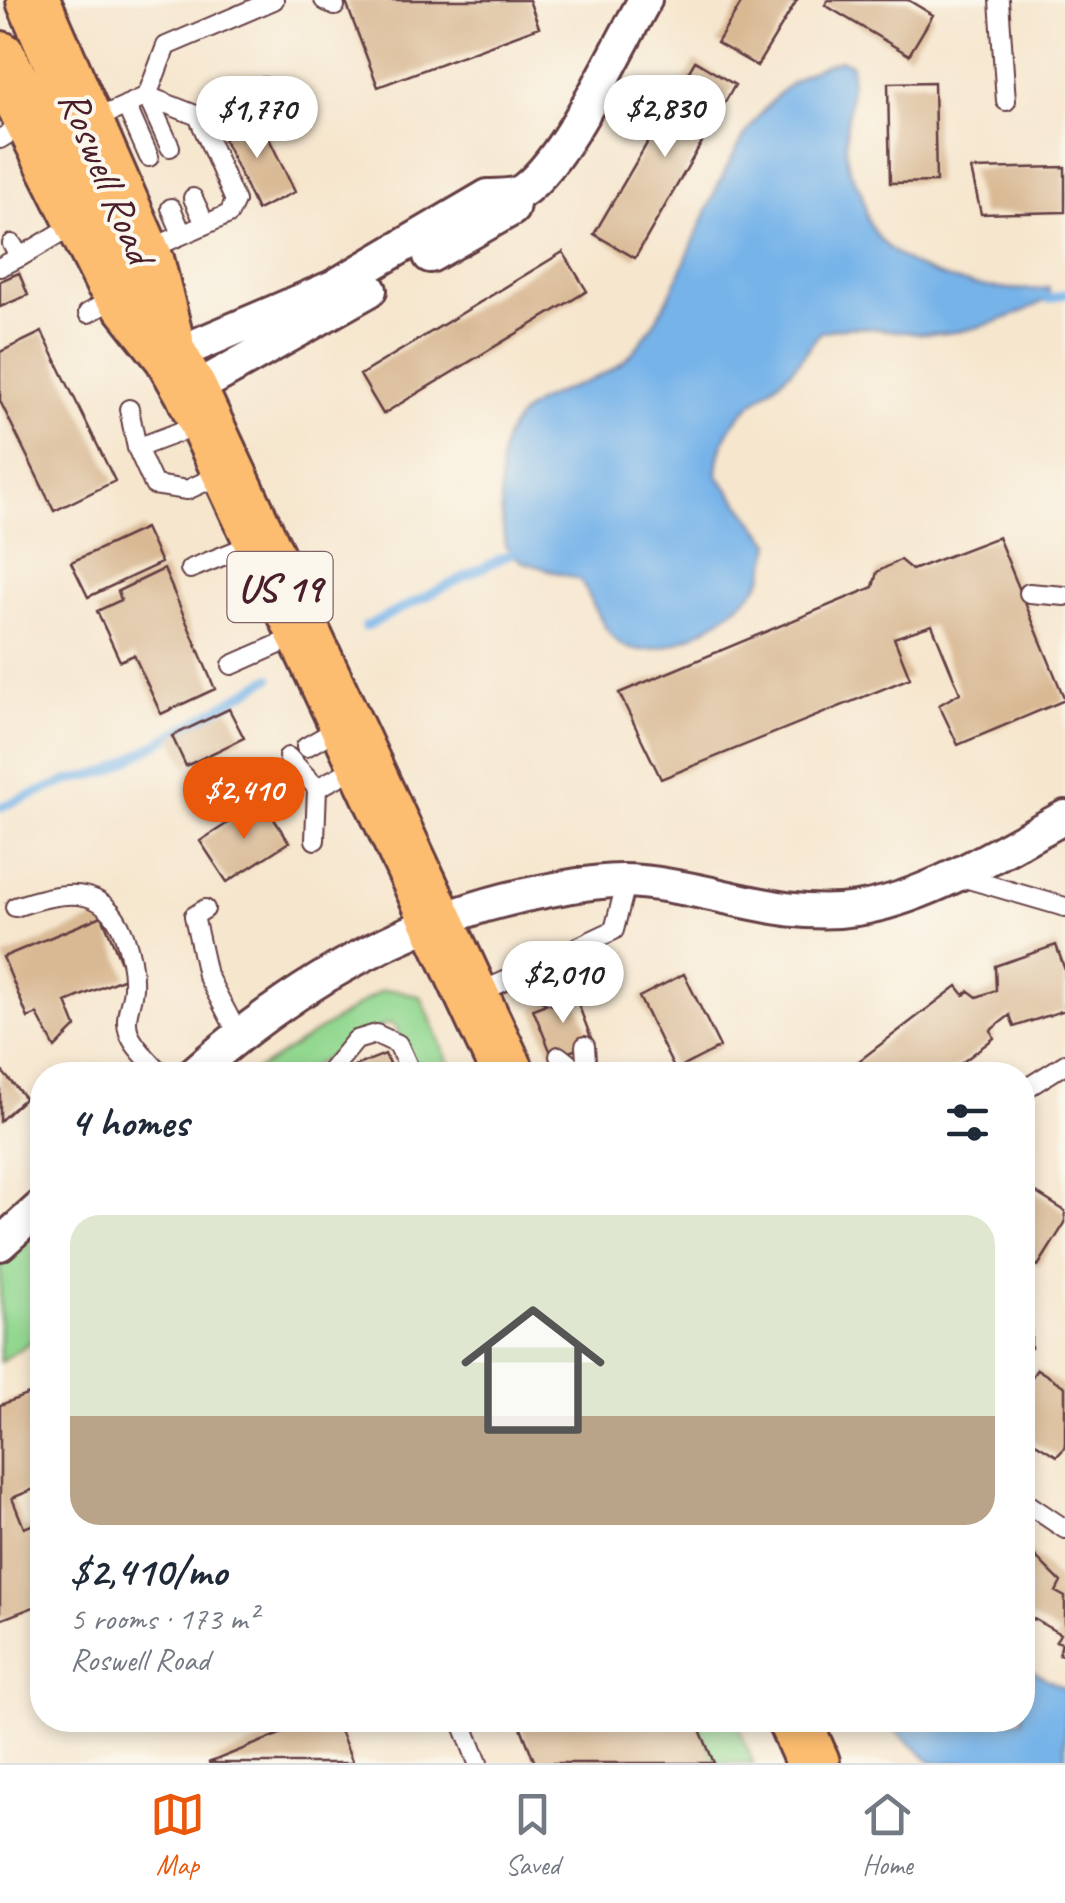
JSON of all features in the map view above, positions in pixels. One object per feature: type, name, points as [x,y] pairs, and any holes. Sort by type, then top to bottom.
[{"type":"main road","name":"Roswell Road","points":[[33,0],[106,114],[134,274],[302,634],[339,745],[438,920],[503,1062]]},
{"type":"main road","name":"Roswell Road","points":[[0,58],[16,129],[81,221],[134,274]]},
{"type":"main road","points":[[799,1732],[813,1763]]},
{"type":"street","points":[[189,390],[337,297],[512,209],[515,195],[527,188],[561,145],[645,0]]},
{"type":"street","points":[[202,1062],[336,968],[438,920],[494,900],[627,880],[782,911],[824,913],[862,908],[924,889],[1065,817]]},
{"type":"street","points":[[0,1244],[30,1217]]},
{"type":"lane","points":[[170,147],[147,96],[166,46],[274,0]]},
{"type":"lane","points":[[999,0],[1006,101]]},
{"type":"lane","points":[[198,116],[264,87]]},
{"type":"lane","points":[[134,274],[204,224],[229,214],[235,201],[198,116],[147,96],[106,114],[149,156]]},
{"type":"lane","points":[[193,198],[204,224]]},
{"type":"lane","points":[[134,274],[171,208]]},
{"type":"lane","points":[[0,267],[16,250],[81,221]]},
{"type":"lane","points":[[138,448],[189,390]]},
{"type":"lane","points":[[129,409],[138,448],[154,485],[187,490],[226,472]]},
{"type":"lane","points":[[190,569],[259,542]]},
{"type":"lane","points":[[1029,592],[1065,596]]},
{"type":"lane","points":[[232,665],[302,634]]},
{"type":"lane","points":[[315,840],[317,788],[339,745]]},
{"type":"lane","points":[[288,758],[317,788]]},
{"type":"lane","points":[[953,874],[1065,907]]},
{"type":"lane","points":[[473,995],[614,930],[627,880]]},
{"type":"lane","points":[[15,907],[55,894],[103,901],[116,914],[131,954],[133,988],[126,1020],[130,1037],[168,1062]]},
{"type":"lane","points":[[200,913],[207,975],[238,1034]]},
{"type":"lane","points":[[538,966],[551,999]]},
{"type":"lane","points":[[338,1062],[356,1040],[376,1034],[398,1044],[406,1062]]},
{"type":"lane","points":[[585,1046],[585,1062]]},
{"type":"lane","points":[[559,1056],[567,1062]]},
{"type":"lane","points":[[1035,1083],[1065,1064]]},
{"type":"lane","points":[[1035,1509],[1065,1529]]},
{"type":"lane","points":[[466,1732],[478,1763]]},
{"type":"green space","points":[[397,990],[421,997],[448,1062],[411,1062],[396,1027],[388,1023],[320,1062],[269,1062],[381,991]]},
{"type":"green space","points":[[30,1234],[30,1342],[0,1362],[0,1261]]},
{"type":"green space","points":[[701,1732],[741,1732],[753,1763],[714,1763]]},
{"type":"water","points":[[841,60],[851,64],[848,164],[869,222],[882,241],[900,257],[948,279],[1002,289],[1049,288],[1048,299],[1001,320],[948,333],[856,328],[821,332],[791,370],[739,417],[719,457],[717,475],[771,543],[761,580],[752,593],[719,620],[677,642],[637,650],[622,645],[603,624],[580,580],[521,561],[505,546],[500,473],[507,434],[517,420],[542,400],[600,376],[631,354],[672,289],[747,132],[773,100],[804,75]]},
{"type":"water","points":[[1035,1673],[1065,1689],[1065,1763],[932,1763],[897,1732],[1035,1732]]},
{"type":"building","points":[[345,0],[529,0],[539,27],[378,87]]},
{"type":"building","points":[[743,0],[797,0],[757,66],[717,43]]},
{"type":"building","points":[[828,0],[908,0],[933,15],[909,55],[825,5]]},
{"type":"building","points":[[695,61],[735,85],[635,258],[594,234]]},
{"type":"building","points":[[934,82],[936,182],[890,183],[888,83]]},
{"type":"building","points":[[256,112],[295,192],[257,210],[219,129]]},
{"type":"building","points":[[1065,167],[1065,212],[981,214],[971,169]]},
{"type":"building","points":[[563,252],[587,291],[383,414],[360,375]]},
{"type":"building","points":[[19,273],[28,295],[0,307],[0,281]]},
{"type":"building","points":[[42,332],[115,481],[54,511],[0,401],[0,352]]},
{"type":"building","points":[[145,528],[161,563],[88,597],[71,562]]},
{"type":"building","points":[[998,537],[1065,700],[958,745],[939,705],[960,693],[932,625],[894,638],[910,678],[661,779],[619,693],[873,587],[877,572],[900,560],[912,570]]},
{"type":"building","points":[[164,569],[215,689],[161,714],[134,655],[120,661],[97,611],[121,600],[118,591]]},
{"type":"building","points":[[229,709],[244,738],[186,766],[172,736]]},
{"type":"building","points":[[262,801],[289,842],[227,882],[200,841]]},
{"type":"building","points":[[102,916],[127,977],[66,1002],[76,1027],[55,1048],[37,1014],[28,1018],[3,957]]},
{"type":"building","points":[[1056,945],[1065,970],[1065,1010],[1014,1027],[1010,1015],[991,1030],[994,1038],[963,1062],[858,1062],[957,986],[964,995],[969,991],[977,997],[996,990],[995,966]]},
{"type":"building","points":[[684,974],[720,1047],[691,1062],[671,1062],[639,997]]},
{"type":"building","points":[[574,993],[593,1043],[553,1058],[533,1009]]},
{"type":"building","points":[[385,1054],[388,1062],[365,1062]]},
{"type":"building","points":[[0,1069],[25,1098],[0,1121]]},
{"type":"building","points":[[1035,1192],[1065,1211],[1065,1223],[1038,1266]]},
{"type":"building","points":[[1037,1369],[1065,1387],[1065,1448],[1057,1456],[1035,1443]]},
{"type":"building","points":[[30,1394],[30,1491],[12,1498],[24,1528],[30,1526],[30,1609],[0,1620],[0,1405]]},
{"type":"building","points":[[1035,1556],[1061,1582],[1056,1592],[1065,1597],[1065,1656],[1059,1654],[1062,1643],[1056,1641],[1060,1634],[1035,1620]]},
{"type":"building","points":[[285,1732],[341,1732],[353,1763],[208,1763]]},
{"type":"building","points":[[523,1732],[701,1732],[714,1763],[535,1763]]},
{"type":"waterway","points":[[1048,299],[1065,294]]},
{"type":"waterway","points":[[365,627],[512,553]]},
{"type":"waterway","points":[[0,807],[67,781],[110,771],[270,678]]}]
